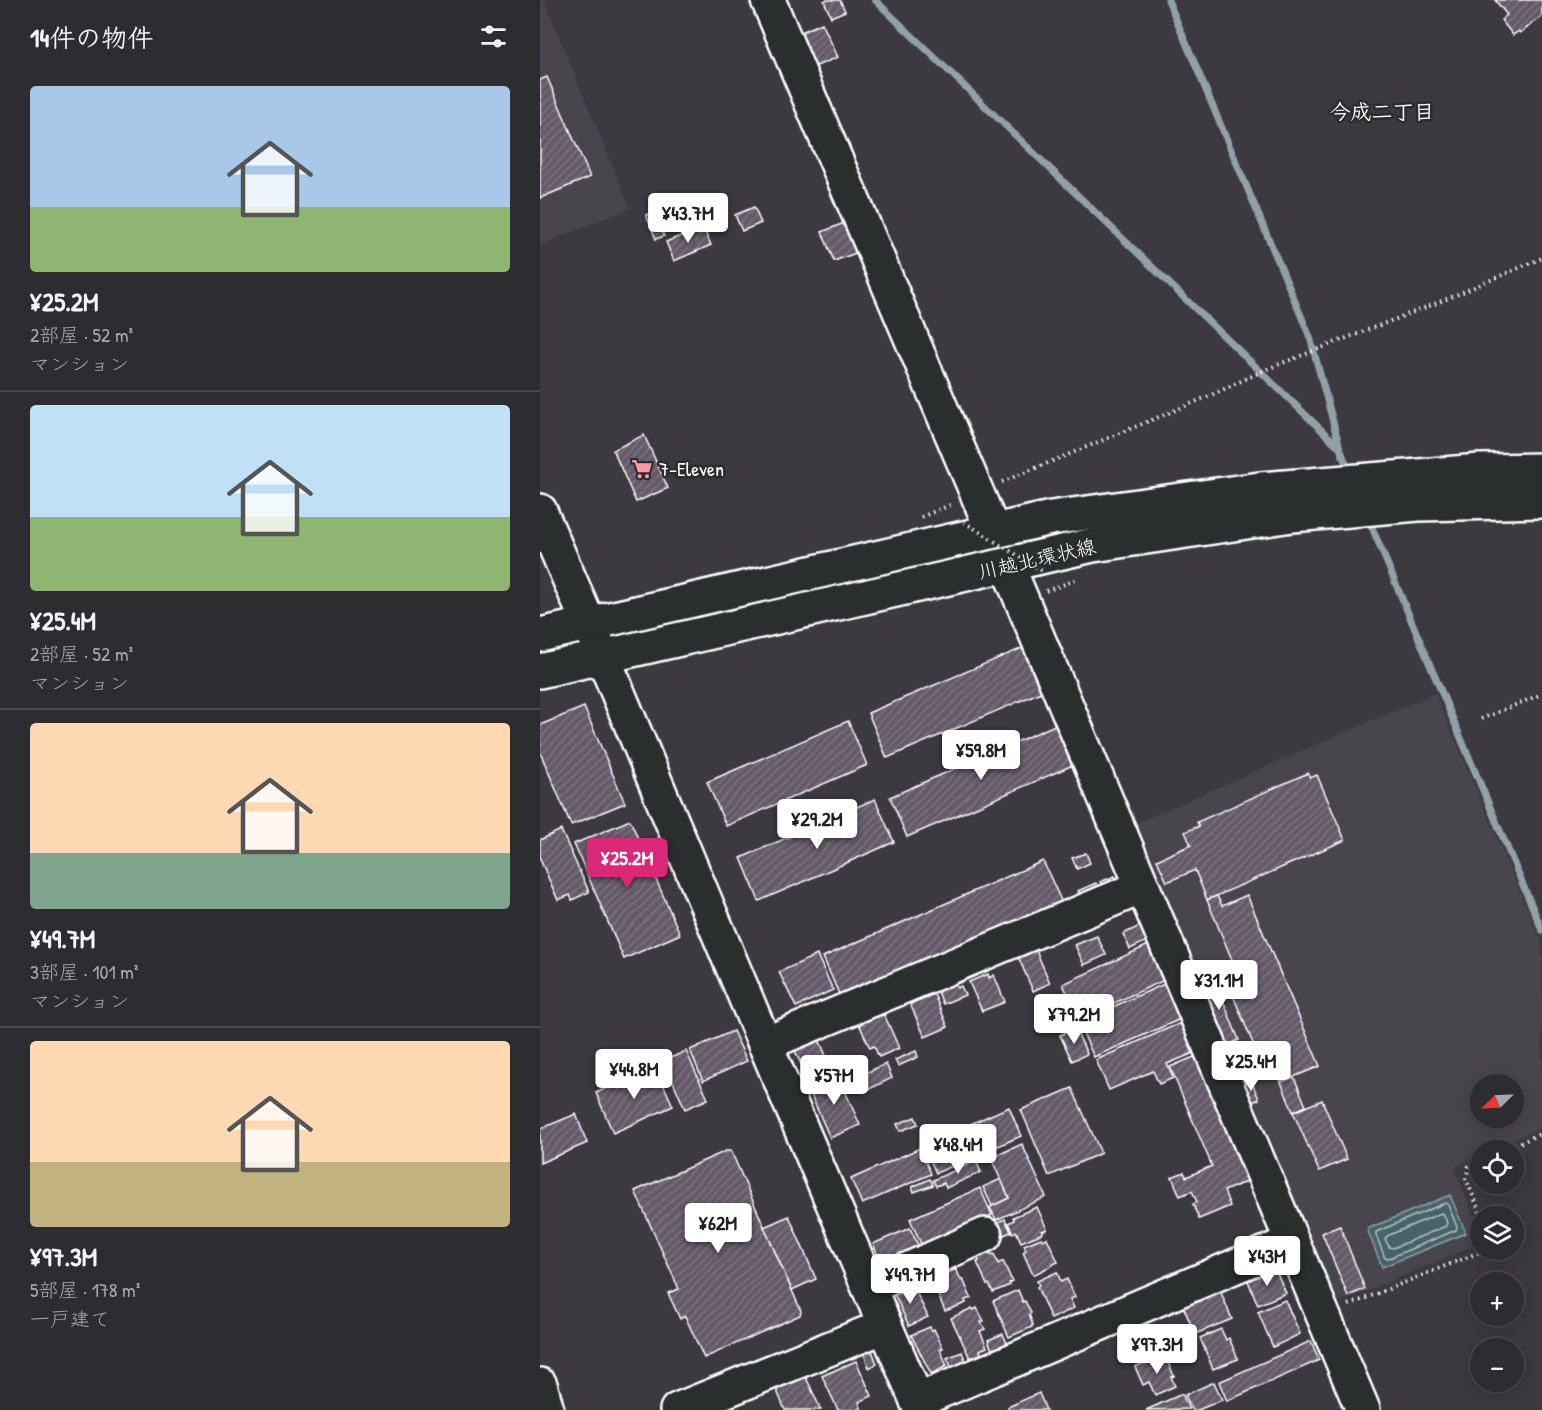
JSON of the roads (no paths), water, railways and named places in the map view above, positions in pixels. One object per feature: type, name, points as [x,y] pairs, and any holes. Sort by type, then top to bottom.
[{"type":"street","points":[[768,0],[972,512]]},
{"type":"street","name":"川越北環状線","points":[[540,635],[589,624],[972,512],[1051,518],[1260,489],[1480,471],[1542,470]]},
{"type":"street","name":"川越北環状線","points":[[540,671],[1093,545],[1292,515],[1418,504],[1542,501]]},
{"type":"street","points":[[540,511],[919,1406],[1292,1242]]},
{"type":"street","points":[[1007,565],[1363,1410]]},
{"type":"street","points":[[765,1044],[1142,887]]},
{"type":"street","points":[[869,1287],[985,1234]]},
{"type":"street","points":[[677,1410],[885,1326]]},
{"type":"street","points":[[540,1385],[547,1410]]},
{"type":"water","points":[[1450,1195],[1466,1233],[1382,1267],[1367,1229]]},
{"type":"waterway","points":[[875,0],[1338,446]]},
{"type":"waterway","points":[[1168,0],[1310,337],[1340,448],[1349,472]]},
{"type":"waterway","points":[[1368,518],[1542,930]]},
{"type":"place","name":"7-Eleven","points":[[642,469]]},
{"type":"district","name":"今成二丁目","points":[[1382,112]]}]
